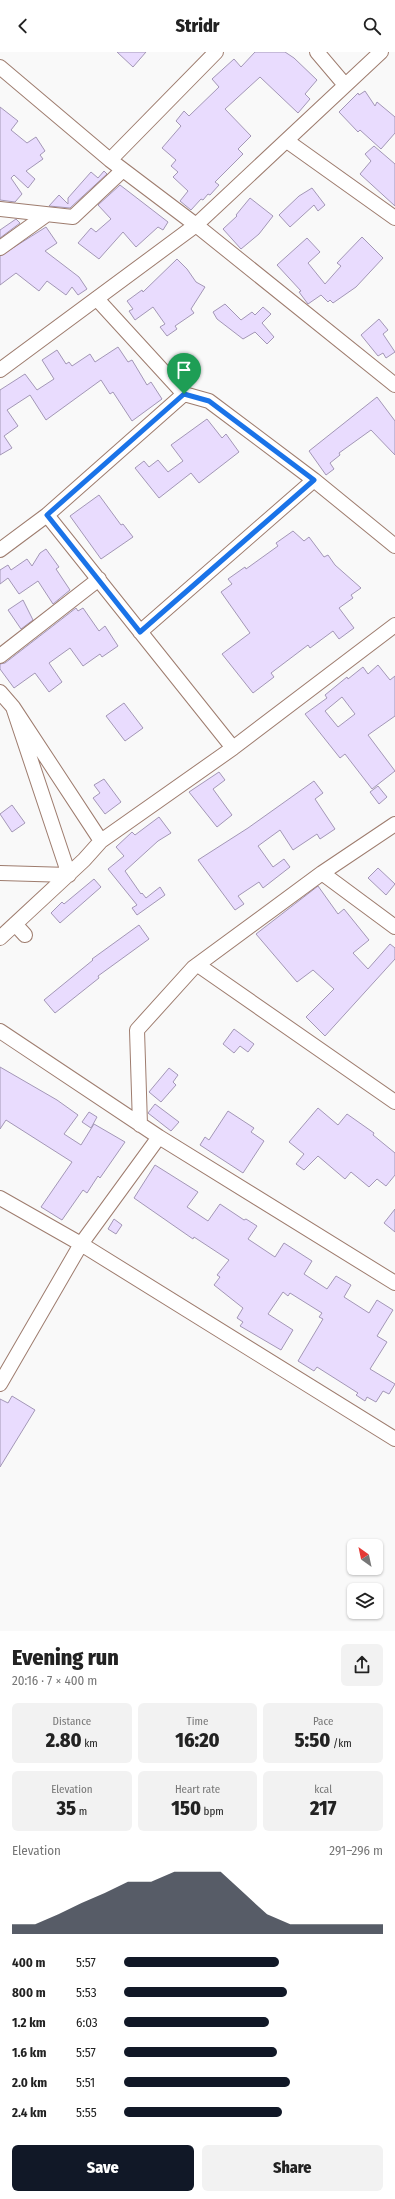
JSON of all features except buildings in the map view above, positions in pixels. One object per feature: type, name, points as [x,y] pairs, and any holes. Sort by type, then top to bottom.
[{"type":"street","points":[[110,160],[216,52]]},
{"type":"street","points":[[317,52],[345,85]]},
{"type":"street","points":[[0,370],[196,225],[381,52]]},
{"type":"street","points":[[0,67],[110,160],[196,225],[395,385]]},
{"type":"street","points":[[287,141],[395,218]]},
{"type":"street","points":[[0,209],[73,217],[123,170]]},
{"type":"street","points":[[0,248],[46,215]]},
{"type":"street","points":[[97,299],[184,394],[209,401],[314,480],[395,546]]},
{"type":"street","points":[[0,550],[47,515],[184,394]]},
{"type":"street","points":[[140,632],[314,480]]},
{"type":"street","points":[[47,515],[233,748]]},
{"type":"street","points":[[0,656],[99,579]]},
{"type":"street","points":[[6,929],[69,874],[101,842],[233,748],[395,625]]},
{"type":"street","points":[[0,692],[13,707],[101,842]]},
{"type":"street","points":[[13,707],[69,874]]},
{"type":"street","points":[[140,1125],[137,1030],[198,965],[322,873],[395,824]]},
{"type":"street","points":[[0,873],[69,874]]},
{"type":"street","points":[[322,873],[395,927]]},
{"type":"street","points":[[6,929],[25,935]]},
{"type":"street","points":[[198,965],[395,1102]]},
{"type":"street","points":[[0,1031],[140,1125],[395,1283]]},
{"type":"street","points":[[0,1384],[81,1244],[159,1137]]},
{"type":"street","points":[[0,1198],[81,1244],[395,1439]]},
{"type":"route","points":[[184,394],[209,401],[314,480],[140,632],[47,515],[184,394]]}]
